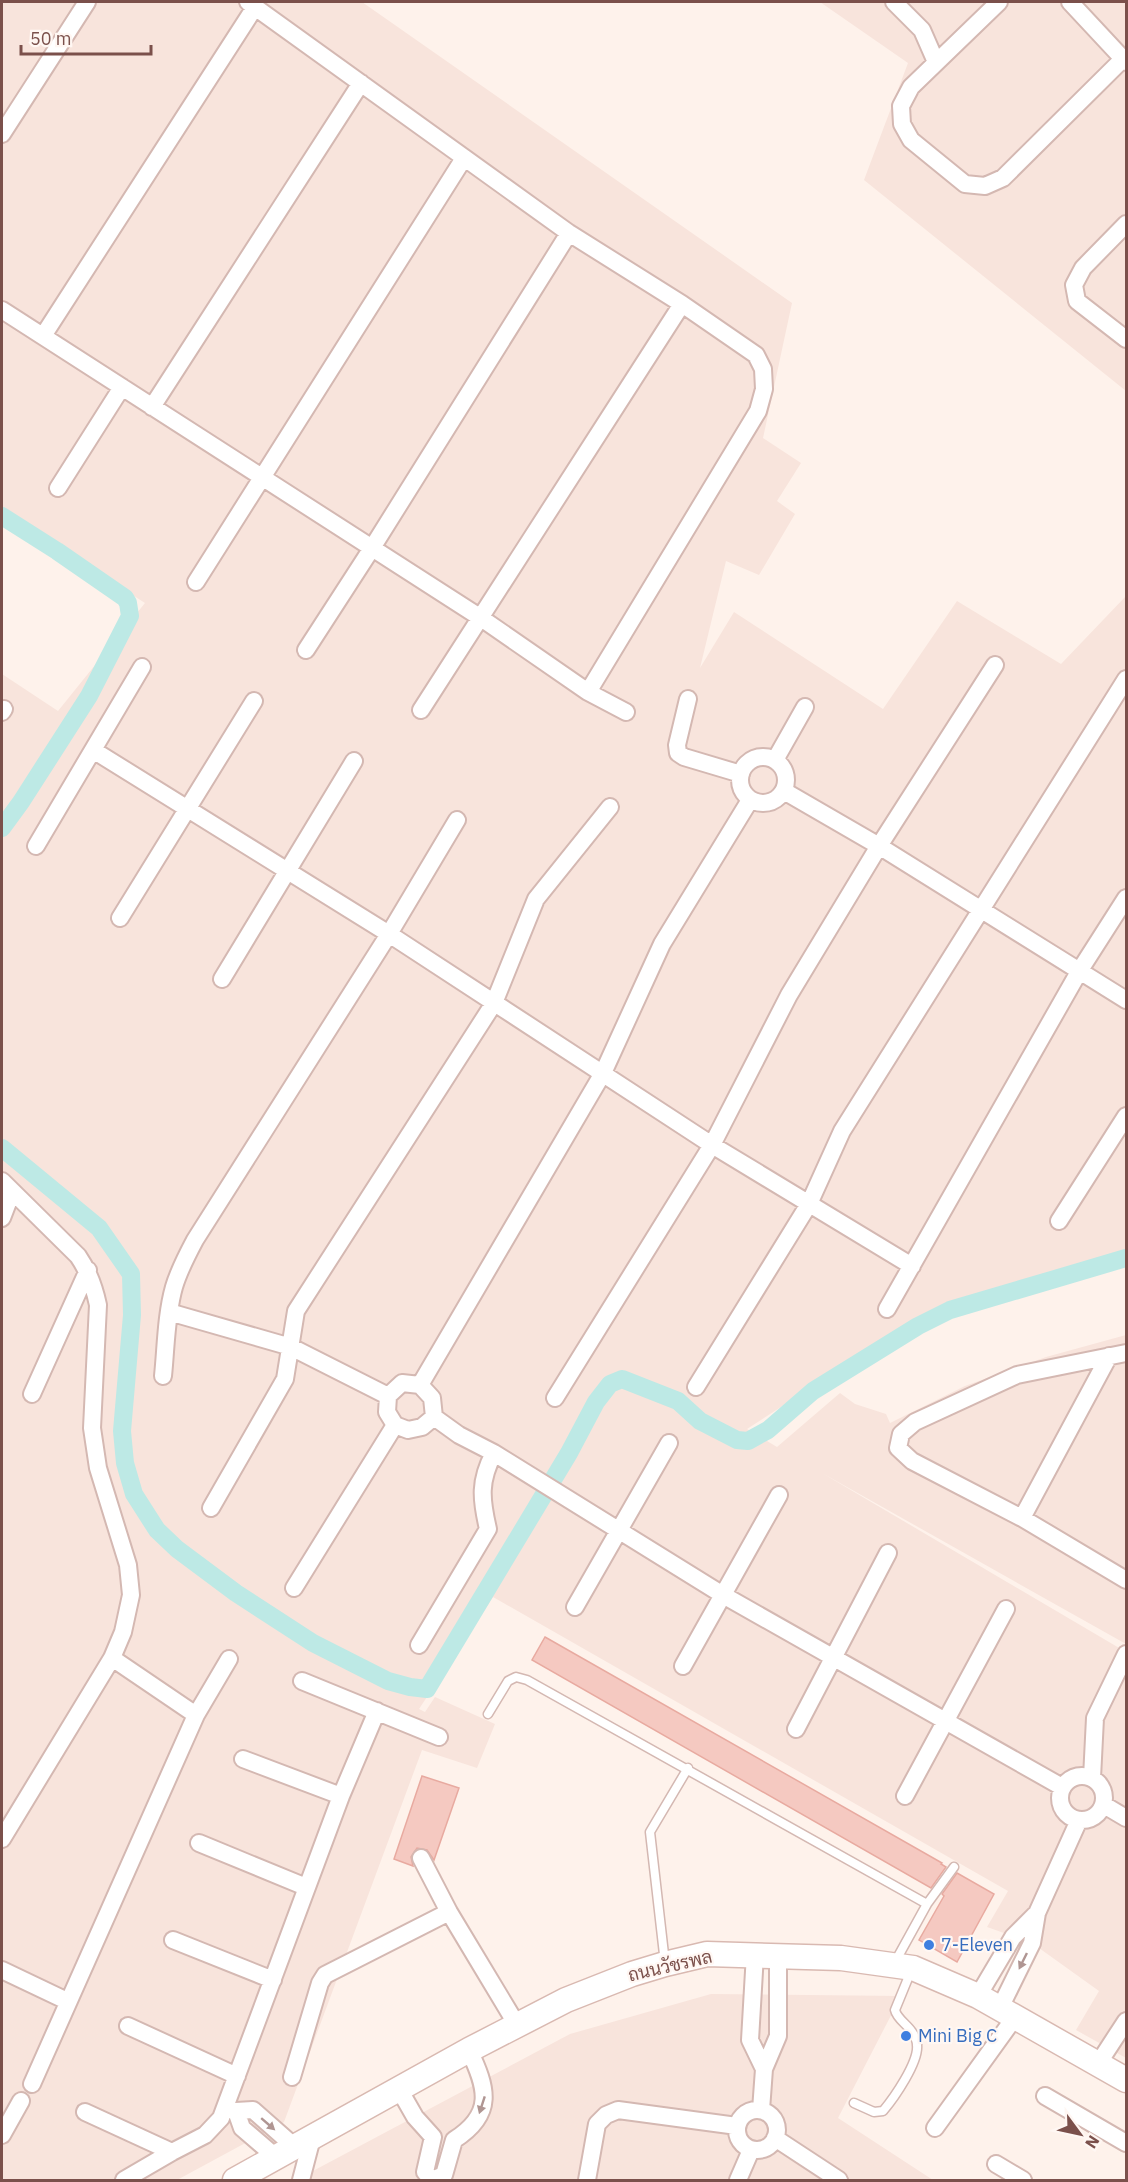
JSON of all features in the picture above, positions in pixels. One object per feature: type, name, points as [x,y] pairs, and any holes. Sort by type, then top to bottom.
[{"type":"street","points":[[2,134],[87,2]]},
{"type":"street","points":[[894,2],[922,30],[936,62]]},
{"type":"street","points":[[999,2],[911,87],[901,106],[902,124],[911,140],[965,184],[985,186],[1003,178],[1125,60],[1070,2]]},
{"type":"street","points":[[43,336],[252,4],[569,233],[756,354],[763,369],[764,389],[758,411],[588,692]]},
{"type":"street","points":[[152,407],[361,83]]},
{"type":"street","points":[[196,582],[464,158]]},
{"type":"street","points":[[1126,224],[1083,268],[1074,285],[1077,301],[1126,339]]},
{"type":"street","points":[[306,650],[569,233]]},
{"type":"street","points":[[421,710],[682,304]]},
{"type":"street","points":[[2,309],[481,618],[588,692],[626,712]]},
{"type":"street","points":[[58,488],[122,387]]},
{"type":"street","points":[[555,1398],[712,1145],[789,995],[879,846],[995,665]]},
{"type":"street","points":[[36,846],[142,667]]},
{"type":"street","points":[[696,1387],[809,1204],[842,1131],[1126,679]]},
{"type":"street","points":[[687,699],[677,745],[678,753],[684,757],[741,774]]},
{"type":"street","points":[[120,918],[254,701]]},
{"type":"street","points":[[775,760],[805,707]]},
{"type":"street","points":[[93,750],[389,934],[712,1145],[912,1266]]},
{"type":"street","points":[[761,757],[775,760],[783,768],[787,780],[780,796],[769,803],[756,803],[750,800],[741,789],[741,774],[743,768],[754,759],[761,757]]},
{"type":"street","points":[[222,979],[354,761]]},
{"type":"street","points":[[784,791],[879,846],[1126,1000]]},
{"type":"street","points":[[420,1385],[603,1073],[662,944],[750,800]]},
{"type":"street","points":[[211,1508],[285,1379],[296,1311],[494,1003],[536,899],[610,807]]},
{"type":"street","points":[[163,1376],[169,1312],[174,1288],[181,1267],[195,1240],[389,934],[457,820]]},
{"type":"street","points":[[887,1309],[1080,970],[1126,898]]},
{"type":"street","points":[[1059,1221],[1126,1116]]},
{"type":"street","points":[[2,1218],[7,1187]]},
{"type":"street","points":[[2,1839],[112,1658],[123,1632],[131,1595],[128,1566],[98,1468],[92,1428],[98,1305],[94,1285],[88,1270],[78,1256],[7,1187]]},
{"type":"street","points":[[32,1394],[88,1270]]},
{"type":"street","points":[[169,1312],[291,1347],[388,1396]]},
{"type":"street","points":[[1126,1353],[1017,1375],[915,1422],[901,1434],[898,1448],[912,1461],[1022,1518],[1126,1580]]},
{"type":"street","points":[[1022,1518],[1109,1356]]},
{"type":"street","points":[[434,1417],[422,1427],[408,1430],[395,1425],[387,1412],[388,1396],[402,1383],[420,1385],[432,1398],[434,1417],[459,1434],[561,1494],[723,1595],[1062,1786]]},
{"type":"street","points":[[294,1588],[395,1425]]},
{"type":"street","points":[[575,1607],[669,1443]]},
{"type":"street","points":[[419,1645],[488,1529],[481,1494],[485,1469],[494,1454]]},
{"type":"street","points":[[683,1666],[780,1495]]},
{"type":"street","points":[[796,1729],[888,1553]]},
{"type":"street","points":[[905,1796],[1006,1609]]},
{"type":"street","points":[[1092,1778],[1095,1718],[1126,1654]]},
{"type":"street","points":[[112,1658],[195,1715]]},
{"type":"street","points":[[32,2084],[195,1715],[229,1659]]},
{"type":"street","points":[[302,1681],[439,1737]]},
{"type":"street","points":[[301,2181],[295,2148],[242,2128],[232,2108],[237,2076],[306,1887],[377,1711]]},
{"type":"street","points":[[243,1759],[341,1796]]},
{"type":"street","points":[[1074,1777],[1092,1778],[1101,1785],[1105,1795],[1104,1805],[1093,1819],[1079,1820],[1066,1814],[1060,1802],[1062,1786],[1074,1777]]},
{"type":"street","points":[[1104,1805],[1126,1818]]},
{"type":"street","points":[[978,1996],[1013,1937],[1036,1912],[1079,1820]]},
{"type":"street","points":[[199,1843],[306,1887]]},
{"type":"street","points":[[421,1858],[449,1912],[517,2025]]},
{"type":"street","points":[[292,2077],[320,1983],[325,1975],[449,1912]]},
{"type":"street","points":[[935,2128],[1008,2012],[1032,1943],[1036,1912]]},
{"type":"street","points":[[173,1940],[273,1980]]},
{"type":"street","name":"ถนนวัชรพล","points":[[235,2181],[469,2050],[602,1984],[665,1964],[707,1954],[841,1958],[903,1966],[978,1996],[1126,2080]]},
{"type":"street","points":[[764,2069],[750,2040],[767,1955]]},
{"type":"street","points":[[761,2110],[764,2069],[778,2036],[767,1955]]},
{"type":"street","points":[[2,1970],[68,2001]]},
{"type":"street","points":[[1098,2064],[1126,2021]]},
{"type":"street","points":[[128,2026],[237,2076]]},
{"type":"street","points":[[433,2137],[426,2172],[432,2180],[444,2175],[454,2140],[464,2133],[478,2116],[485,2095],[482,2077],[469,2050]]},
{"type":"street","points":[[399,2089],[415,2117],[433,2137],[454,2140]]},
{"type":"street","points":[[1045,2096],[1126,2143]]},
{"type":"street","points":[[2,2135],[21,2101]]},
{"type":"street","points":[[124,2181],[205,2135],[232,2108]]},
{"type":"street","points":[[587,2181],[597,2124],[606,2115],[618,2110],[737,2126]]},
{"type":"street","points":[[761,2110],[775,2121],[777,2132],[768,2147],[751,2150],[738,2138],[737,2126],[743,2115],[761,2110]]},
{"type":"street","points":[[85,2112],[172,2152]]},
{"type":"street","points":[[775,2138],[839,2181]]},
{"type":"street","points":[[738,2181],[751,2150]]},
{"type":"street","points":[[996,2164],[1023,2181]]},
{"type":"lane","points":[[488,1714],[508,1681],[516,1677],[527,1680],[688,1768],[927,1904]]},
{"type":"lane","points":[[665,1964],[650,1832],[688,1768]]},
{"type":"lane","points":[[854,2103],[874,2112],[883,2110],[915,2061],[917,2044],[912,2032],[896,2015],[895,2010],[903,1966],[927,1904],[954,1867]]},
{"type":"shaded area","points":[[2,2],[362,2],[792,303],[763,438],[801,463],[777,501],[795,514],[759,575],[726,561],[700,668],[734,612],[883,709],[957,601],[1061,664],[1126,596],[1126,1254],[924,1314],[747,1429],[777,1447],[840,1393],[855,1404],[886,1414],[890,1423],[965,1386],[1046,1357],[1126,1335],[1126,1644],[822,1473],[1126,1652],[1126,2058],[1076,2030],[1099,1991],[1032,1943],[987,1927],[1008,1891],[493,1597],[419,1709],[425,1712],[435,1697],[495,1724],[477,1768],[422,1750],[284,2122],[177,2180],[2,2180],[2,674],[58,711],[145,603],[2,511]]},
{"type":"shaded area","points":[[820,2],[1126,2],[1126,391],[864,180],[908,63]]},
{"type":"shaded area","points":[[711,1994],[901,1996],[838,2118],[933,2180],[296,2180],[570,2034]]},
{"type":"building","points":[[545,1637],[946,1867],[931,1888],[532,1660]]},
{"type":"building","points":[[422,1776],[459,1788],[434,1860],[427,1850],[417,1848],[411,1857],[413,1866],[394,1859]]},
{"type":"building","points":[[957,1873],[994,1894],[957,1962],[919,1940],[944,1896],[942,1894]]},
{"type":"waterway","points":[[2,516],[125,598],[130,616],[89,696],[2,828]]},
{"type":"waterway","points":[[2,1148],[99,1228],[131,1274],[132,1315],[122,1431],[125,1463],[134,1494],[157,1530],[177,1549],[236,1593],[313,1643],[388,1681],[427,1689],[569,1453],[596,1402],[610,1384],[622,1379],[678,1401],[700,1421],[737,1440],[748,1441],[768,1430],[813,1391],[918,1326],[950,1310],[1126,1258]]},
{"type":"place","name":"7-Eleven","points":[[929,1945]]},
{"type":"place","name":"Mini Big C","points":[[906,2036]]}]
